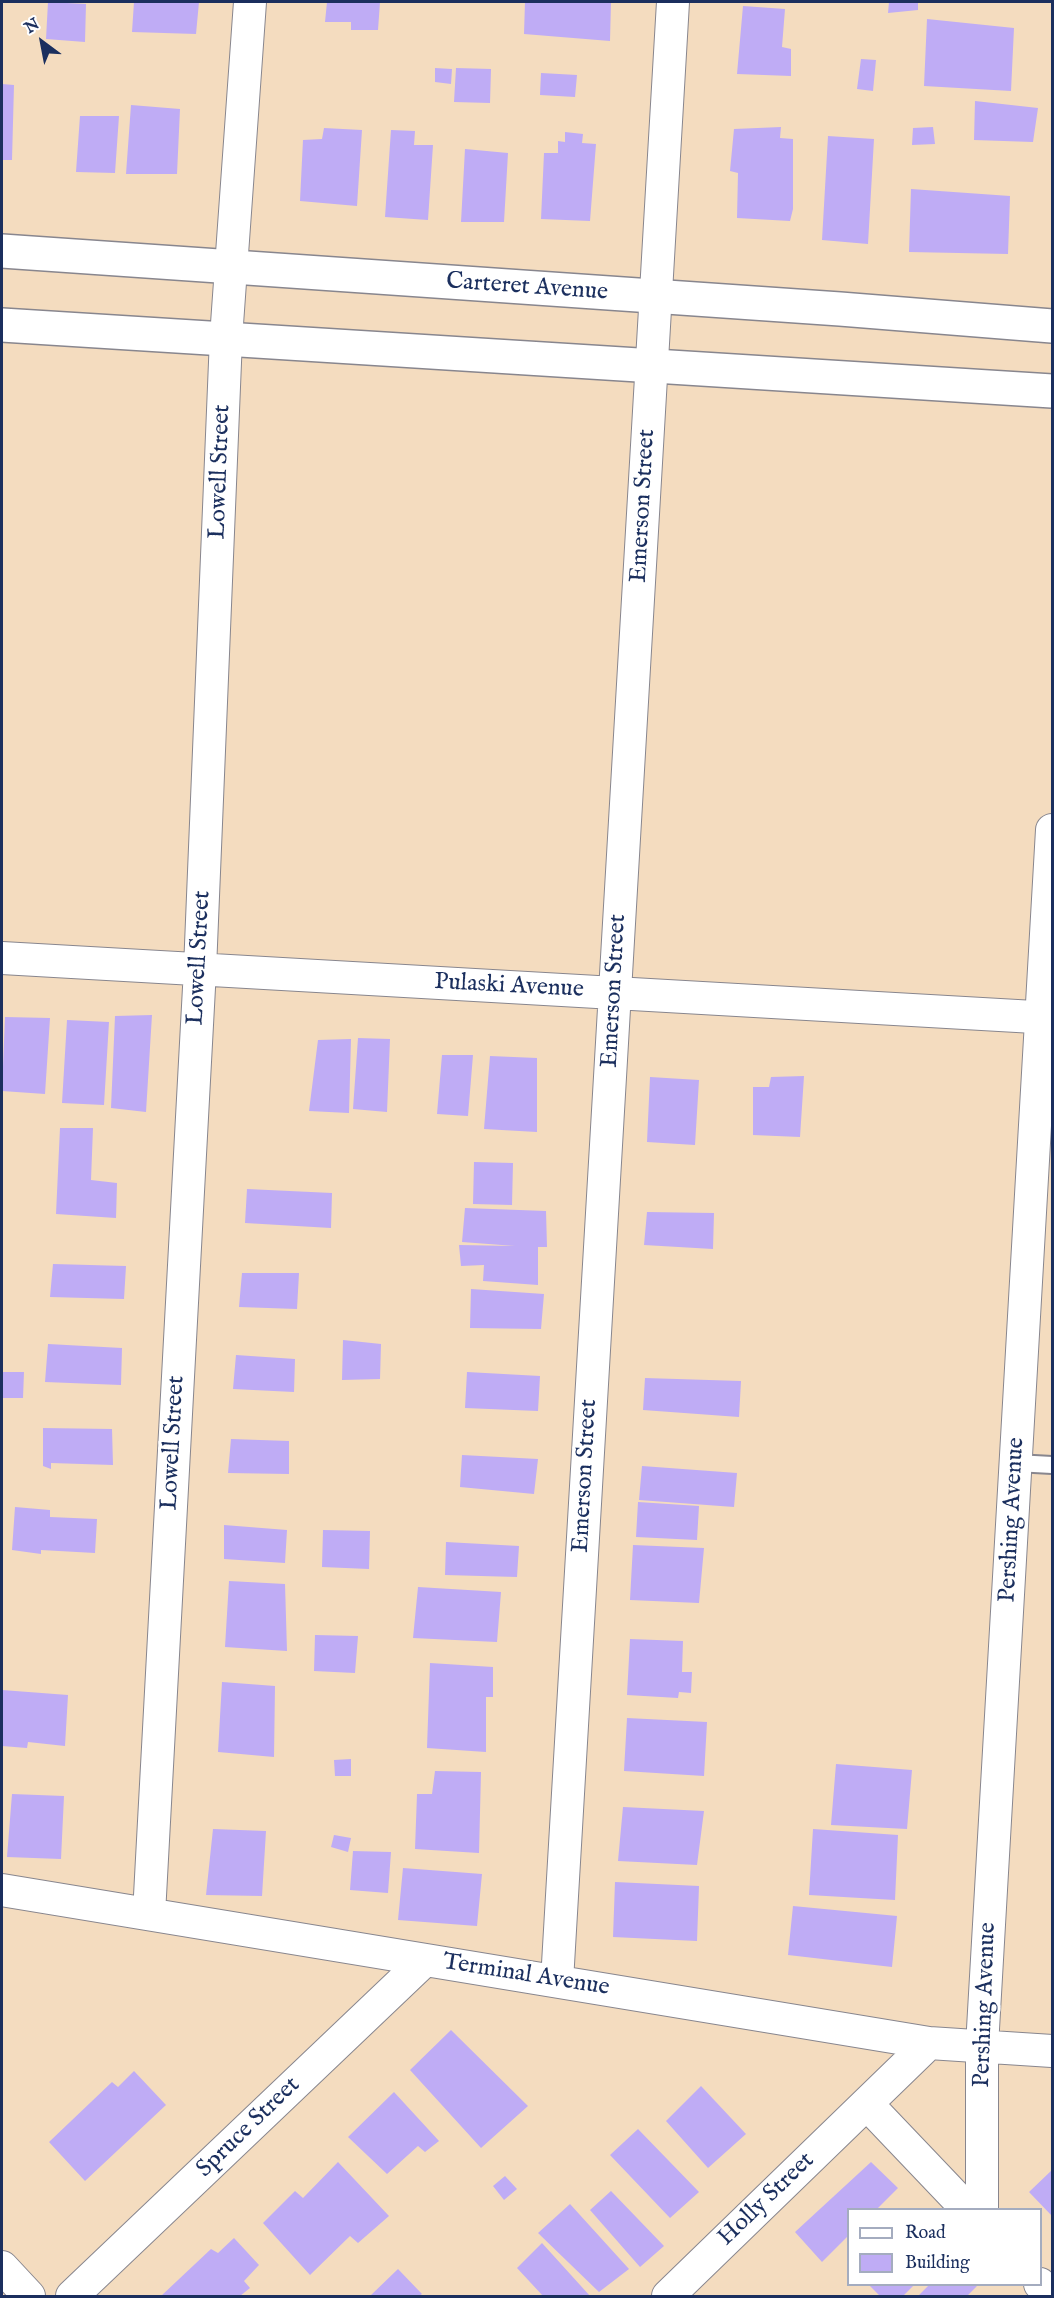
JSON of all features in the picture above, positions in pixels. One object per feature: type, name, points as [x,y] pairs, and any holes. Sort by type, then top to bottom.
[{"type":"street","name":"Lowell Street","points":[[148,1914],[200,969],[226,338],[250,2]]},
{"type":"street","name":"Emerson Street","points":[[557,1981],[673,2]]},
{"type":"street","name":"Carteret Avenue","points":[[2,251],[1053,326]]},
{"type":"street","points":[[2,325],[1053,391]]},
{"type":"street","name":"Pershing Avenue","points":[[982,2208],[982,2046],[1016,1463],[1048,1018],[1053,830]]},
{"type":"street","name":"Pulaski Avenue","points":[[2,958],[1048,1018]]},
{"type":"street","name":"Terminal Avenue","points":[[2,1890],[929,2043],[1053,2051]]},
{"type":"street","name":"Spruce Street","points":[[72,2296],[425,1960]]},
{"type":"street","name":"Holly Street","points":[[668,2296],[929,2043]]},
{"type":"street","points":[[867,2104],[966,2208]]},
{"type":"street","points":[[2,2266],[29,2296]]},
{"type":"lane","points":[[1016,1463],[1053,1465]]},
{"type":"building","points":[[48,2],[86,4],[85,42],[46,39]]},
{"type":"building","points":[[134,2],[199,2],[196,34],[132,32]]},
{"type":"building","points":[[327,2],[380,2],[378,30],[351,30],[351,22],[325,22]]},
{"type":"building","points":[[525,2],[611,2],[610,41],[524,34]]},
{"type":"building","points":[[889,2],[918,2],[918,10],[888,13]]},
{"type":"building","points":[[743,6],[785,9],[782,47],[791,49],[791,76],[737,74]]},
{"type":"building","points":[[927,19],[1014,28],[1011,91],[924,86]]},
{"type":"building","points":[[861,59],[876,60],[873,91],[857,89]]},
{"type":"building","points":[[435,68],[452,69],[451,84],[435,82]]},
{"type":"building","points":[[456,68],[491,69],[490,103],[454,102]]},
{"type":"building","points":[[541,73],[577,75],[575,97],[540,95]]},
{"type":"building","points":[[2,84],[14,85],[12,160],[2,160]]},
{"type":"building","points":[[975,101],[1038,108],[1033,142],[974,140]]},
{"type":"building","points":[[131,105],[180,109],[177,174],[126,174]]},
{"type":"building","points":[[80,116],[119,116],[115,173],[76,172]]},
{"type":"building","points":[[781,127],[780,138],[793,139],[793,209],[790,221],[737,218],[738,173],[730,171],[734,129]]},
{"type":"building","points":[[933,127],[935,144],[912,145],[913,128]]},
{"type":"building","points":[[324,128],[362,130],[357,206],[300,201],[303,140],[322,139]]},
{"type":"building","points":[[391,130],[415,131],[414,145],[433,145],[428,220],[385,217]]},
{"type":"building","points":[[565,132],[583,134],[582,143],[596,144],[590,221],[541,219],[544,153],[558,153],[558,141],[565,142]]},
{"type":"building","points":[[828,136],[874,139],[868,244],[822,240]]},
{"type":"building","points":[[465,149],[508,153],[504,222],[461,222]]},
{"type":"building","points":[[911,189],[1010,196],[1008,254],[909,252]]},
{"type":"building","points":[[152,1015],[146,1112],[111,1108],[115,1016]]},
{"type":"building","points":[[5,1017],[50,1018],[45,1094],[2,1091]]},
{"type":"building","points":[[67,1020],[109,1022],[104,1105],[62,1103]]},
{"type":"building","points":[[358,1038],[390,1039],[387,1112],[353,1109]]},
{"type":"building","points":[[351,1039],[349,1113],[309,1111],[318,1040]]},
{"type":"building","points":[[442,1055],[473,1055],[468,1116],[437,1114]]},
{"type":"building","points":[[490,1056],[537,1058],[537,1132],[484,1129]]},
{"type":"building","points":[[804,1076],[800,1137],[753,1135],[753,1087],[769,1087],[771,1077]]},
{"type":"building","points":[[650,1077],[699,1080],[695,1145],[647,1142]]},
{"type":"building","points":[[60,1128],[93,1128],[91,1180],[117,1183],[116,1218],[56,1214]]},
{"type":"building","points":[[474,1162],[513,1163],[512,1205],[473,1204]]},
{"type":"building","points":[[247,1189],[332,1193],[331,1228],[245,1223]]},
{"type":"building","points":[[465,1208],[546,1211],[547,1247],[538,1247],[538,1285],[483,1281],[484,1265],[461,1266],[459,1245],[515,1246],[462,1242]]},
{"type":"building","points":[[647,1212],[714,1213],[713,1249],[644,1245]]},
{"type":"building","points":[[53,1264],[126,1266],[124,1299],[50,1297]]},
{"type":"building","points":[[242,1273],[299,1273],[297,1309],[239,1307]]},
{"type":"building","points":[[471,1289],[544,1294],[541,1329],[470,1328]]},
{"type":"building","points":[[343,1340],[381,1344],[380,1379],[342,1380]]},
{"type":"building","points":[[48,1344],[122,1348],[121,1385],[45,1382]]},
{"type":"building","points":[[236,1355],[295,1359],[294,1392],[233,1389]]},
{"type":"building","points":[[2,1372],[24,1372],[23,1398],[2,1398]]},
{"type":"building","points":[[467,1372],[540,1376],[538,1411],[465,1408]]},
{"type":"building","points":[[645,1378],[741,1381],[739,1417],[643,1410]]},
{"type":"building","points":[[43,1428],[112,1429],[113,1465],[51,1463],[51,1469],[43,1466]]},
{"type":"building","points":[[231,1439],[289,1441],[289,1474],[228,1473]]},
{"type":"building","points":[[462,1455],[538,1459],[534,1494],[460,1487]]},
{"type":"building","points":[[642,1466],[737,1473],[734,1507],[639,1500]]},
{"type":"building","points":[[638,1502],[699,1506],[697,1540],[636,1537]]},
{"type":"building","points":[[15,1507],[50,1510],[50,1517],[97,1519],[95,1553],[41,1550],[41,1554],[12,1550]]},
{"type":"building","points":[[224,1525],[287,1530],[285,1563],[224,1559]]},
{"type":"building","points":[[323,1530],[370,1531],[369,1569],[322,1567]]},
{"type":"building","points":[[446,1542],[519,1546],[517,1577],[445,1575]]},
{"type":"building","points":[[633,1545],[704,1548],[699,1603],[630,1600]]},
{"type":"building","points":[[229,1581],[285,1584],[287,1651],[225,1647]]},
{"type":"building","points":[[418,1587],[501,1592],[497,1642],[413,1638]]},
{"type":"building","points":[[315,1635],[358,1636],[355,1673],[314,1671]]},
{"type":"building","points":[[630,1639],[683,1641],[682,1672],[692,1672],[691,1693],[679,1692],[678,1698],[627,1695]]},
{"type":"building","points":[[430,1663],[493,1667],[493,1697],[486,1697],[486,1752],[427,1748]]},
{"type":"building","points":[[222,1682],[275,1686],[274,1757],[218,1752]]},
{"type":"building","points":[[2,1690],[68,1695],[65,1746],[28,1742],[27,1748],[2,1746]]},
{"type":"building","points":[[627,1718],[707,1722],[704,1776],[624,1771]]},
{"type":"building","points":[[351,1759],[351,1776],[335,1776],[334,1760]]},
{"type":"building","points":[[836,1764],[912,1770],[907,1829],[831,1825]]},
{"type":"building","points":[[435,1771],[481,1772],[479,1853],[415,1849],[417,1794],[432,1794]]},
{"type":"building","points":[[12,1794],[64,1796],[61,1859],[7,1857]]},
{"type":"building","points":[[623,1807],[704,1811],[697,1865],[618,1861]]},
{"type":"building","points":[[213,1829],[266,1831],[262,1896],[206,1895]]},
{"type":"building","points":[[813,1829],[898,1835],[895,1900],[809,1895]]},
{"type":"building","points":[[334,1835],[351,1838],[348,1852],[331,1847]]},
{"type":"building","points":[[353,1851],[391,1852],[388,1893],[350,1890]]},
{"type":"building","points":[[403,1868],[482,1874],[477,1926],[398,1920]]},
{"type":"building","points":[[615,1882],[699,1886],[697,1941],[613,1937]]},
{"type":"building","points":[[793,1906],[897,1916],[892,1967],[788,1955]]},
{"type":"building","points":[[451,2030],[528,2106],[481,2148],[410,2070]]},
{"type":"building","points":[[134,2071],[166,2105],[85,2181],[49,2142],[112,2082],[118,2087]]},
{"type":"building","points":[[701,2086],[746,2134],[708,2168],[666,2121]]},
{"type":"building","points":[[394,2092],[439,2141],[425,2152],[418,2146],[387,2174],[348,2137]]},
{"type":"building","points":[[638,2129],[699,2192],[670,2218],[610,2155]]},
{"type":"building","points":[[338,2162],[389,2216],[358,2243],[350,2236],[310,2275],[263,2223],[295,2191],[303,2198]]},
{"type":"building","points":[[871,2162],[898,2188],[878,2208],[847,2208],[847,2237],[822,2262],[795,2232]]},
{"type":"building","points":[[1052,2170],[1052,2216],[1029,2192]]},
{"type":"building","points":[[505,2176],[517,2189],[504,2200],[493,2186]]},
{"type":"building","points":[[611,2191],[664,2246],[640,2267],[590,2210]]},
{"type":"building","points":[[570,2204],[629,2269],[599,2292],[538,2233]]},
{"type":"building","points":[[234,2238],[259,2265],[244,2281],[250,2288],[240,2296],[161,2296],[211,2249],[218,2253]]},
{"type":"building","points":[[542,2243],[590,2296],[543,2296],[517,2268]]},
{"type":"building","points":[[398,2269],[422,2294],[419,2296],[370,2296]]},
{"type":"building","points":[[870,2286],[913,2286],[903,2296],[880,2296]]},
{"type":"building","points":[[928,2286],[977,2286],[967,2296],[918,2296]]}]
